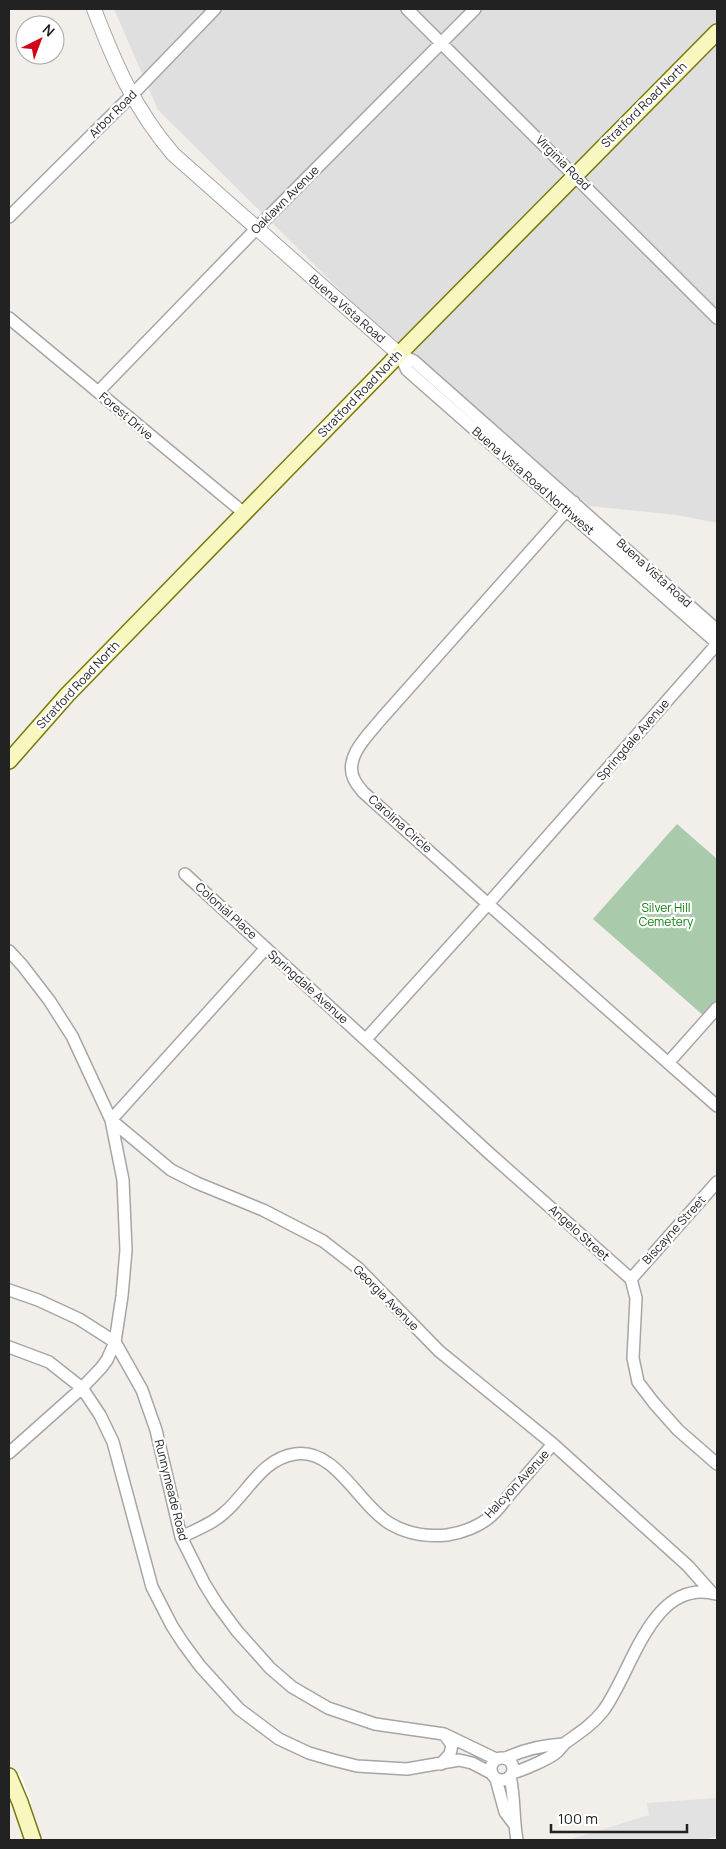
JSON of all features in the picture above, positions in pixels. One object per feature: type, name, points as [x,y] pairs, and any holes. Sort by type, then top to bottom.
[{"type":"main road","name":"Stratford Road North","points":[[9,761],[67,694],[717,32]]},
{"type":"main road","points":[[9,1776],[33,1840]]},
{"type":"street","name":"Buena Vista Road","points":[[94,9],[131,96],[156,134],[173,154],[399,354],[414,361],[570,506],[717,630]]},
{"type":"street","name":"Arbor Road","points":[[9,217],[131,96],[215,9]]},
{"type":"street","name":"Virginia Road","points":[[407,9],[717,318]]},
{"type":"street","name":"Oaklawn Avenue","points":[[98,392],[256,229],[475,9]]},
{"type":"street","name":"Forest Drive","points":[[9,318],[244,513]]},
{"type":"street","name":"Buena Vista Road Northwest","points":[[570,506],[717,644]]},
{"type":"street","name":"Carolina Circle","points":[[570,506],[359,746],[352,763],[353,778],[364,792],[488,904],[717,1106]]},
{"type":"street","name":"Springdale Avenue","points":[[111,1120],[266,948],[366,1039],[488,904],[717,644]]},
{"type":"street","name":"Colonial Place","points":[[185,874],[266,948]]},
{"type":"street","name":"Georgia Avenue","points":[[9,952],[22,965],[49,1000],[72,1036],[111,1120],[171,1170],[197,1184],[263,1210],[323,1241],[358,1268],[439,1350],[553,1444],[688,1566],[715,1594]]},
{"type":"street","points":[[668,1063],[717,1008]]},
{"type":"street","name":"Angelo Street","points":[[366,1039],[489,1153],[631,1279]]},
{"type":"street","points":[[9,1453],[82,1388],[107,1360],[115,1342],[126,1250],[123,1180],[111,1120]]},
{"type":"street","name":"Biscayne Street","points":[[631,1279],[717,1182]]},
{"type":"street","points":[[631,1279],[636,1298],[633,1358],[638,1382],[678,1430],[717,1464]]},
{"type":"street","name":"Runnymeade Road","points":[[9,1290],[38,1300],[79,1319],[115,1342],[142,1390],[156,1430],[182,1537],[204,1583],[237,1631],[270,1668],[292,1687],[322,1705],[347,1716],[391,1728],[444,1734],[501,1759]]},
{"type":"street","points":[[9,1347],[49,1362],[82,1388],[100,1415],[113,1442],[152,1587],[183,1643],[222,1691],[259,1725],[279,1739],[309,1753],[370,1767],[407,1769],[460,1760],[472,1763],[504,1780],[556,1752],[563,1744],[582,1732],[603,1710],[648,1628],[660,1612],[683,1596],[698,1592],[715,1594]]},
{"type":"street","name":"Halcyon Avenue","points":[[182,1537],[224,1514],[256,1476],[272,1462],[296,1454],[313,1454],[331,1464],[373,1510],[389,1523],[409,1532],[429,1537],[454,1534],[473,1527],[491,1516],[553,1444]]},
{"type":"street","points":[[441,1764],[450,1754],[452,1745],[444,1734]]},
{"type":"street","points":[[514,1824],[505,1812],[491,1767],[501,1759],[516,1753],[552,1744],[563,1744]]},
{"type":"street","points":[[501,1759],[513,1766],[511,1775],[516,1810],[514,1824],[517,1840]]},
{"type":"shaded area","points":[[114,9],[717,9],[717,523],[677,515],[589,506],[356,306],[158,110]]},
{"type":"shaded area","points":[[717,1798],[717,1836],[704,1840],[568,1840],[649,1815],[647,1803]]},
{"type":"green space","name":"Silver Hill Cemetery","points":[[677,824],[717,859],[717,1001],[704,1016],[593,919]]},
{"type":"pier","points":[[9,1772],[20,1773],[32,1804],[9,1799]]}]
